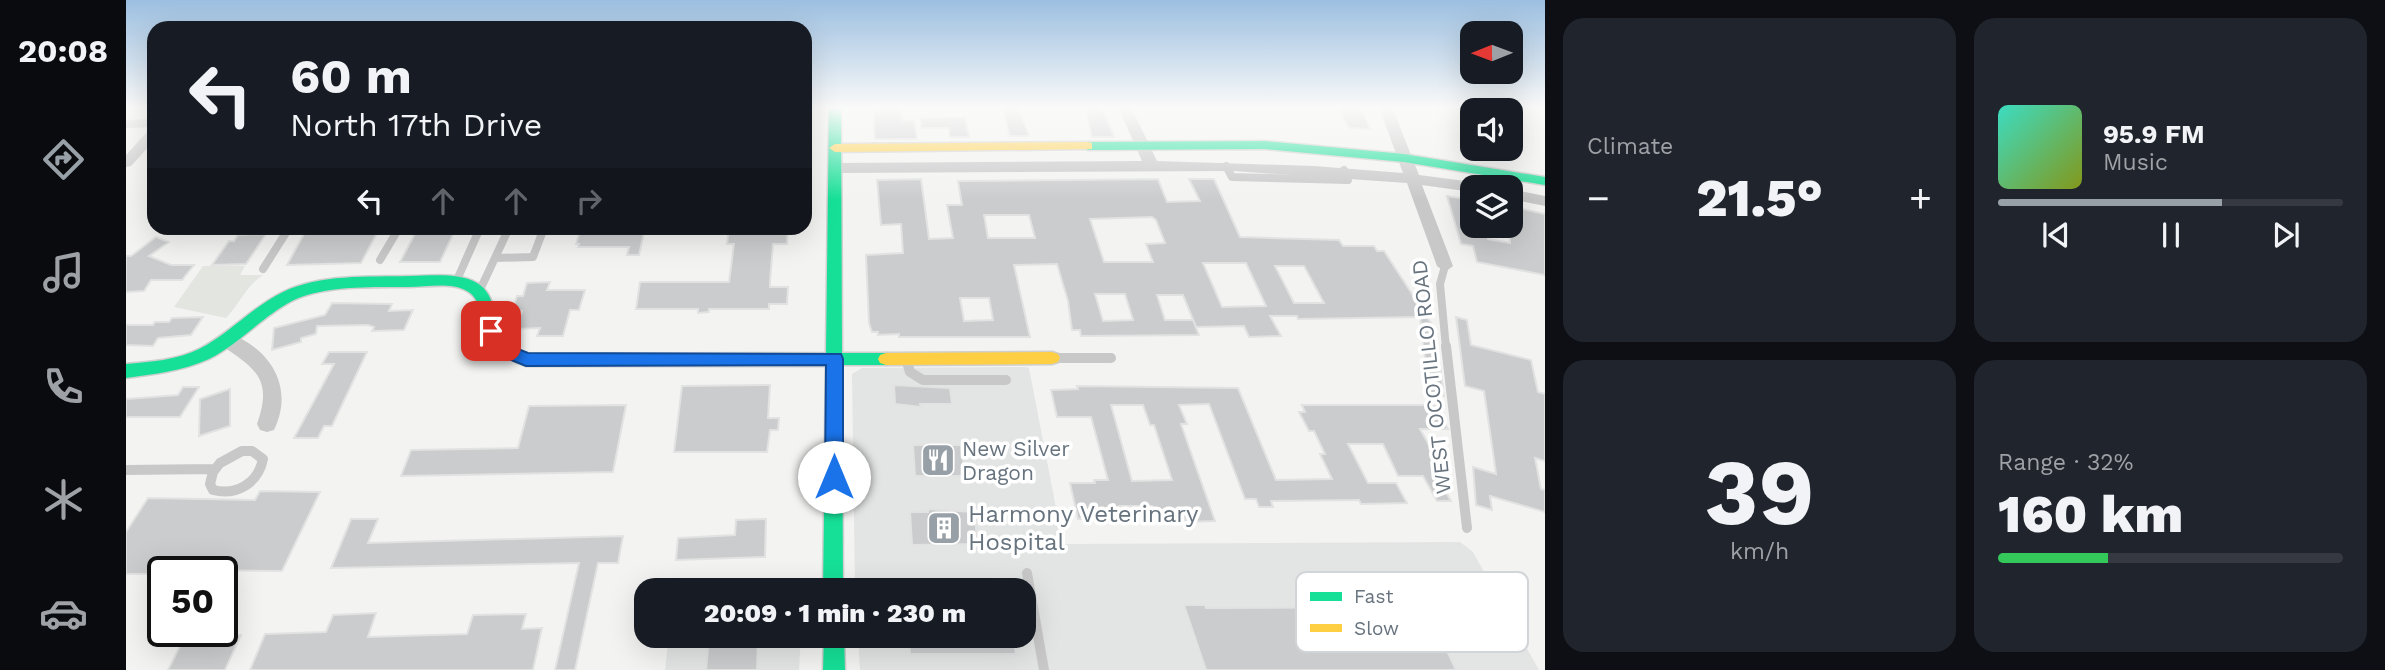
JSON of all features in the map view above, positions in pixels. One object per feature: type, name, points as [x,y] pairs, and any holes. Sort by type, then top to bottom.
[{"type":"street","points":[[833,578],[835,138]]},
{"type":"street","points":[[1139,138],[1152,166]]},
{"type":"street","name":"WEST OCOTILLO ROAD","points":[[1397,138],[1415,178],[1445,267]]},
{"type":"street","points":[[126,163],[147,140]]},
{"type":"street","points":[[835,148],[1265,145],[1404,158],[1545,181]]},
{"type":"street","points":[[835,168],[1226,166],[1344,170],[1460,185]]},
{"type":"street","points":[[1523,197],[1545,201]]},
{"type":"street","points":[[126,371],[169,366],[191,360],[227,340],[284,292],[346,283],[456,282],[479,292],[495,341],[512,355],[526,360],[1052,358]]},
{"type":"street","points":[[227,340],[257,360],[273,382],[273,408],[267,424]]},
{"type":"street","points":[[834,648],[834,670]]},
{"type":"lane","points":[[263,269],[285,235]]},
{"type":"lane","points":[[380,260],[395,235]]},
{"type":"lane","points":[[456,282],[477,235]]},
{"type":"lane","points":[[479,292],[506,235]]},
{"type":"lane","points":[[496,258],[533,257],[541,235]]},
{"type":"lane","name":"WEST OCOTILLO ROAD","points":[[1445,267],[1440,284],[1442,315],[1467,528]]},
{"type":"lane","points":[[1052,358],[1111,359]]},
{"type":"lane","points":[[906,359],[910,372],[923,380],[1006,380]]},
{"type":"lane","points":[[126,470],[214,468],[232,455],[251,451],[262,459],[258,475],[251,483],[230,493],[213,490],[209,484],[214,468]]},
{"type":"lane","points":[[1027,573],[1044,670]]},
{"type":"shaded area","points":[[203,266],[245,266],[240,275],[263,275],[247,290],[226,318],[174,307]]},
{"type":"shaded area","points":[[862,368],[1029,368],[1063,544],[1460,542],[1473,552],[1484,572],[1296,572],[1296,652],[1528,650],[1539,670],[860,670],[859,648],[1036,648],[1036,578],[855,578],[852,374]]},
{"type":"shaded area","points":[[668,648],[800,648],[799,670],[665,670]]},
{"type":"building","points":[[875,138],[917,139],[875,139]]},
{"type":"building","points":[[921,179],[929,239],[953,238],[947,205],[962,205],[958,181],[1158,179],[1167,202],[1200,201],[1189,179],[1214,179],[1240,237],[1339,240],[1343,246],[1374,246],[1377,251],[1384,251],[1435,329],[1444,396],[1429,393],[1420,317],[1298,319],[1297,316],[1270,316],[1281,336],[1249,337],[1244,326],[1196,327],[1183,295],[1157,295],[1165,320],[1193,320],[1199,335],[1081,336],[1080,330],[1072,330],[1068,301],[1057,264],[1014,265],[1030,337],[878,335],[878,332],[872,332],[869,323],[866,255],[903,253],[901,224],[881,225],[877,180]],"holes":[[[984,215],[1029,215],[1035,238],[988,238]],[[1152,217],[1156,220],[1165,243],[1146,244],[1153,262],[1104,262],[1090,219]],[[1203,263],[1246,263],[1266,306],[1222,307]],[[1275,266],[1304,266],[1324,303],[1294,303]],[[1095,294],[1125,294],[1133,320],[1103,321]],[[960,298],[989,298],[993,320],[964,321]]]},
{"type":"building","points":[[1447,196],[1460,198],[1460,238],[1488,238],[1510,243],[1510,238],[1523,238],[1523,209],[1545,214],[1545,275],[1477,262],[1473,246],[1461,244]]},
{"type":"building","points":[[238,235],[265,235],[246,264],[212,265],[229,241],[234,241]]},
{"type":"building","points":[[303,235],[376,235],[361,263],[287,265]]},
{"type":"building","points":[[414,235],[453,235],[440,262],[400,262]]},
{"type":"building","points":[[579,235],[643,235],[639,255],[627,255],[629,247],[578,247],[579,244],[576,244]]},
{"type":"building","points":[[728,235],[788,235],[787,244],[773,244],[770,282],[770,287],[788,287],[787,304],[769,304],[769,309],[709,309],[709,312],[698,313],[698,309],[636,309],[640,282],[729,282],[734,244],[727,244]]},
{"type":"building","points":[[156,237],[169,242],[149,256],[171,265],[194,265],[182,280],[151,280],[144,291],[126,292],[126,256],[131,256]]},
{"type":"building","points":[[550,282],[547,290],[585,290],[579,310],[570,310],[563,336],[537,336],[540,328],[516,329],[522,311],[512,311],[517,296],[523,296],[527,283]]},
{"type":"building","points":[[332,303],[392,304],[389,311],[413,310],[404,330],[372,331],[374,327],[368,325],[317,326],[316,334],[301,338],[301,342],[272,350],[274,328],[325,315]]},
{"type":"building","points":[[203,317],[191,335],[158,338],[153,346],[126,345],[126,325],[153,325],[155,322],[169,322],[172,318]]},
{"type":"building","points":[[1456,317],[1467,320],[1471,345],[1531,360],[1538,392],[1545,394],[1545,461],[1535,458],[1541,489],[1545,490],[1545,512],[1490,496],[1492,510],[1476,505],[1473,467],[1496,474],[1484,391],[1465,386]]},
{"type":"building","points":[[329,352],[367,352],[332,426],[324,426],[318,438],[294,438],[334,364],[322,364]]},
{"type":"building","points":[[770,385],[768,418],[779,418],[778,430],[770,430],[767,452],[674,452],[682,386]]},
{"type":"building","points":[[894,385],[950,388],[952,404],[920,404],[921,407],[895,404]]},
{"type":"building","points":[[1077,386],[1238,388],[1276,480],[1332,479],[1320,454],[1325,454],[1314,431],[1309,431],[1299,412],[1305,412],[1302,405],[1435,405],[1448,429],[1420,429],[1439,463],[1443,464],[1450,476],[1437,476],[1451,501],[1437,501],[1423,476],[1398,476],[1383,444],[1348,444],[1368,483],[1396,483],[1407,503],[1361,504],[1359,500],[1271,501],[1273,507],[1259,507],[1256,499],[1245,499],[1209,404],[1179,405],[1187,424],[1181,424],[1215,521],[1186,522],[1182,510],[1153,511],[1152,506],[1119,506],[1120,511],[1092,511],[1094,519],[1078,519],[1070,483],[1108,480],[1091,417],[1057,417],[1051,390],[1078,389]],"holes":[[[1111,405],[1143,405],[1150,425],[1154,425],[1172,480],[1132,481]]]},
{"type":"building","points":[[183,387],[199,387],[180,417],[126,417],[126,399],[178,395]]},
{"type":"building","points":[[230,389],[230,426],[199,436],[200,399]]},
{"type":"building","points":[[626,405],[613,472],[401,476],[411,450],[518,448],[529,406]]},
{"type":"building","name":"New Silver Dragon","points":[[913,445],[961,445],[965,476],[915,476]]},
{"type":"building","points":[[260,491],[320,492],[282,571],[238,571],[238,556],[147,556],[147,574],[126,574],[126,532],[148,498],[255,500]]},
{"type":"building","name":"Harmony Veterinary Hospital","points":[[928,509],[974,512],[978,544],[912,545],[910,512],[928,512]]},
{"type":"building","points":[[351,519],[378,519],[368,543],[623,536],[618,563],[598,563],[575,670],[555,670],[579,563],[331,568]]},
{"type":"building","points":[[766,519],[765,557],[676,560],[678,538],[735,535],[736,520]]},
{"type":"building","points":[[1184,605],[1205,605],[1206,608],[1296,608],[1296,652],[1448,652],[1456,670],[1206,670]]},
{"type":"building","points":[[376,613],[368,637],[467,634],[473,615],[526,614],[522,629],[542,628],[533,670],[250,670],[265,634],[326,632],[333,615]]},
{"type":"building","points":[[180,647],[236,647],[225,670],[168,670]]},
{"type":"building","points":[[708,648],[758,648],[757,670],[706,670]]},
{"type":"building","points":[[910,648],[1015,648],[1016,654],[910,654]]},
{"type":"traffic: fast","points":[[833,578],[835,138]]},
{"type":"traffic: fast","points":[[1088,146],[1265,145],[1404,158],[1545,181]]},
{"type":"traffic: fast","points":[[126,371],[166,366],[204,354],[288,296],[318,287],[367,282],[447,281],[472,287],[481,296],[498,342],[508,352],[526,360],[886,359]]},
{"type":"traffic: fast","points":[[834,648],[834,670]]},
{"type":"traffic: slow","points":[[835,148],[1088,146]]},
{"type":"traffic: slow","points":[[886,359],[1052,358]]},
{"type":"place","name":"New Silver Dragon","points":[[938,460]]},
{"type":"place","name":"Harmony Veterinary Hospital","points":[[944,528]]},
{"type":"route","points":[[491,331],[495,341],[503,349],[526,360],[835,359],[834,477]]}]
